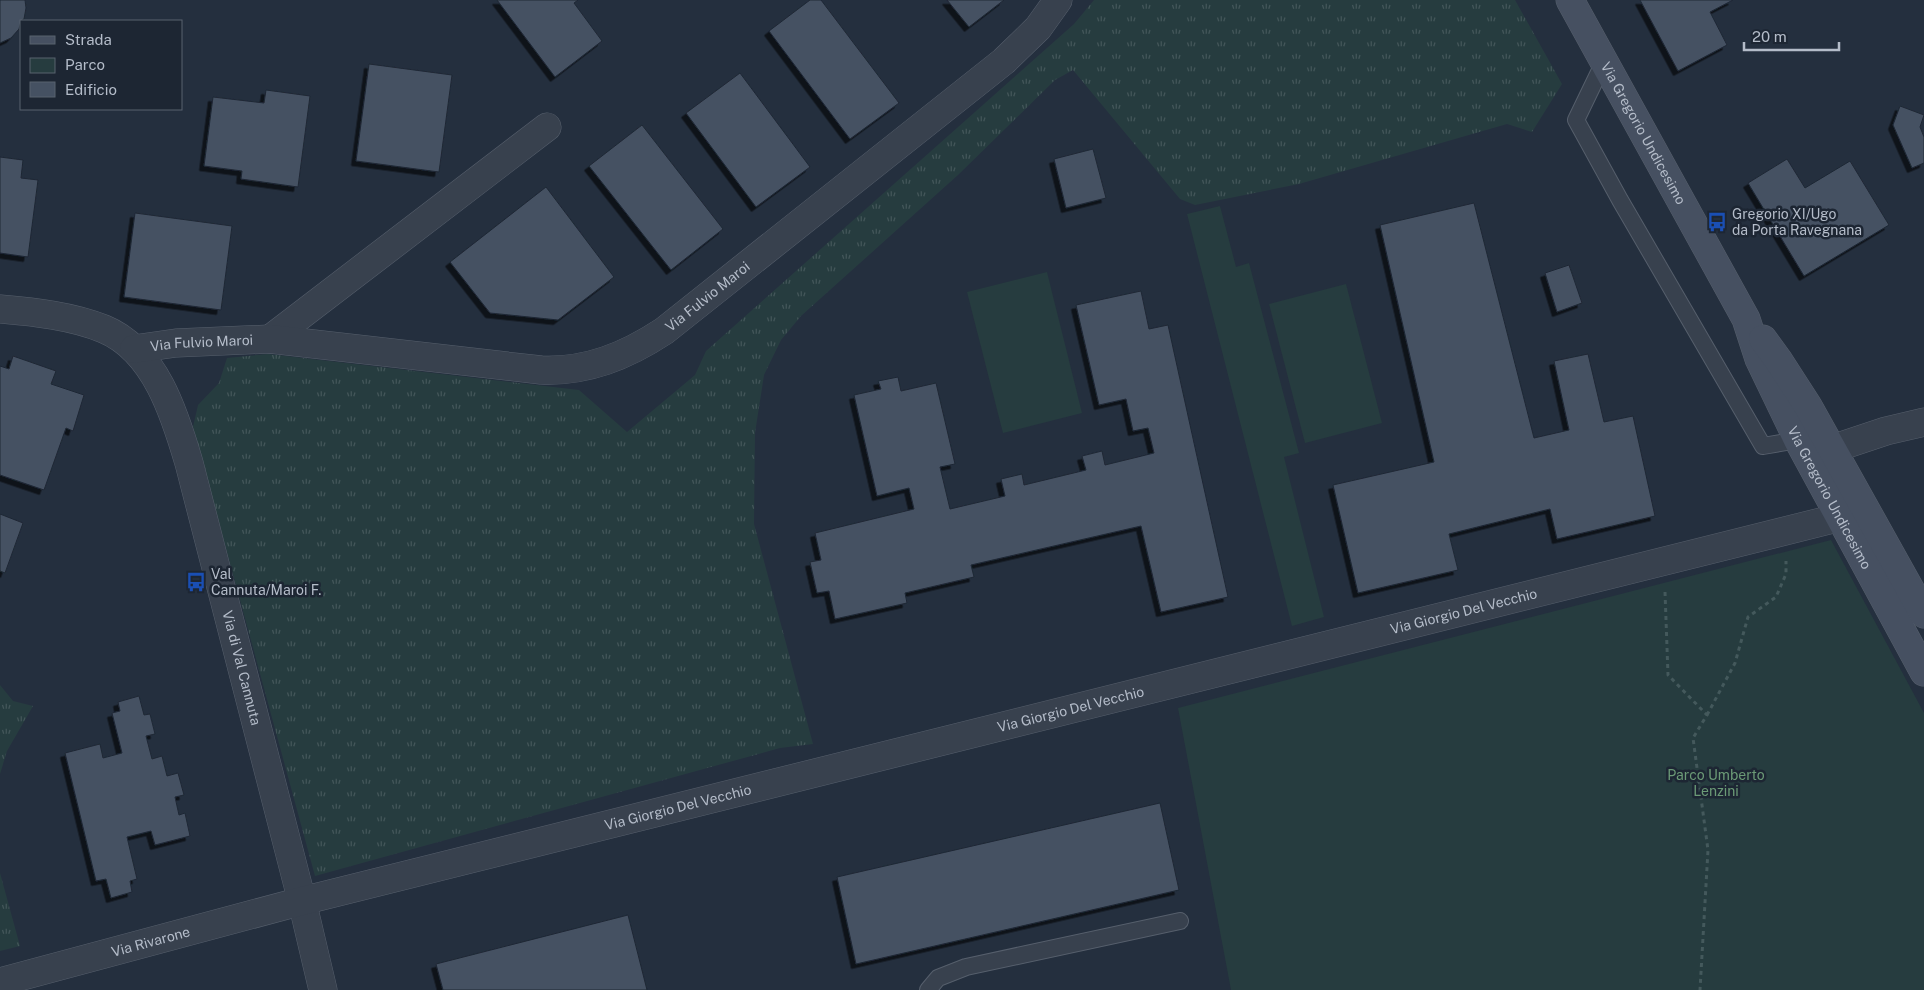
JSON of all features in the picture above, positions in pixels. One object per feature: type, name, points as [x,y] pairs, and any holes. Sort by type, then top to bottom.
[{"type":"street","name":"Via Fulvio Maroi","points":[[134,349],[168,344],[270,339],[554,371],[579,369],[618,357],[651,339],[678,320],[1004,61],[1038,28],[1058,0]]},
{"type":"street","name":"Via Gregorio Undicesimo","points":[[1570,0],[1746,319],[1780,361],[1832,449],[1924,614]]},
{"type":"street","name":"Via Fulvio Maroi","points":[[270,339],[547,127]]},
{"type":"street","name":"Via di Val Cannuta","points":[[0,309],[36,312],[79,321],[106,330],[134,349],[156,379],[174,415],[182,438],[226,603],[302,901],[322,990]]},
{"type":"street","name":"Via Gregorio Undicesimo","points":[[1746,319],[1759,359],[1798,440],[1924,672]]},
{"type":"street","points":[[1832,449],[1886,431],[1924,422]]},
{"type":"street","name":"Via Giorgio Del Vecchio","points":[[302,901],[1841,517]]},
{"type":"street","name":"Via Rivarone","points":[[0,982],[302,901]]},
{"type":"lane","points":[[1604,62],[1576,120],[1763,446],[1798,440]]},
{"type":"lane","points":[[928,990],[938,978],[966,967],[1180,921]]},
{"type":"path","points":[[1700,990],[1708,850],[1693,738],[1735,664],[1748,617],[1776,597],[1786,574],[1785,552],[1760,536]]},
{"type":"path","points":[[1664,561],[1668,675],[1707,715]]},
{"type":"green space","points":[[1094,0],[1515,0],[1562,84],[1532,132],[1507,124],[1299,184],[1195,205],[1180,199],[1073,70],[1055,80],[958,175],[801,316],[781,340],[764,375],[755,433],[754,524],[813,744],[780,748],[315,876],[193,427],[198,405],[219,383],[227,358],[268,354],[579,390],[627,432],[695,375],[706,351],[1074,24]]},
{"type":"green space","points":[[1220,206],[1236,267],[1249,263],[1299,453],[1284,457],[1324,617],[1292,626],[1187,214]]},
{"type":"green space","points":[[1047,272],[1082,413],[1003,433],[967,292]]},
{"type":"green space","points":[[1346,284],[1382,423],[1305,443],[1269,304]]},
{"type":"green space","name":"Parco Umberto Lenzini","points":[[1831,540],[1924,713],[1924,990],[1231,990],[1178,708]]},
{"type":"green space","points":[[0,685],[13,701],[33,706],[7,751],[0,774]]},
{"type":"green space","points":[[0,873],[20,946],[0,951]]},
{"type":"building","points":[[0,0],[25,0],[24,19],[20,20],[19,29],[11,38],[0,43]]},
{"type":"building","points":[[497,0],[578,0],[574,3],[602,41],[555,77]]},
{"type":"building","points":[[810,0],[821,0],[899,103],[850,139],[769,31]]},
{"type":"building","points":[[947,0],[1004,0],[969,27]]},
{"type":"building","points":[[1640,0],[1733,0],[1710,12],[1727,45],[1678,71]]},
{"type":"building","points":[[369,64],[452,75],[439,172],[356,161]]},
{"type":"building","points":[[740,73],[810,167],[756,207],[686,113]]},
{"type":"building","points":[[266,90],[310,96],[298,187],[241,179],[242,171],[204,166],[213,97],[264,103]]},
{"type":"building","points":[[1900,106],[1924,115],[1920,127],[1924,137],[1924,163],[1912,168],[1893,125]]},
{"type":"building","points":[[642,125],[723,229],[671,270],[589,166]]},
{"type":"building","points":[[1093,149],[1106,198],[1066,208],[1054,159]]},
{"type":"building","points":[[0,157],[23,160],[21,178],[38,180],[28,257],[0,253]]},
{"type":"building","points":[[1787,159],[1805,188],[1850,161],[1889,225],[1804,276],[1748,183]]},
{"type":"building","points":[[546,187],[614,277],[558,320],[490,313],[450,262]]},
{"type":"building","points":[[1474,203],[1534,438],[1569,430],[1554,361],[1588,354],[1604,422],[1633,416],[1655,516],[1557,539],[1550,509],[1449,534],[1458,570],[1358,593],[1333,485],[1434,462],[1380,225]]},
{"type":"building","points":[[135,213],[232,226],[221,310],[124,297]]},
{"type":"building","points":[[1569,265],[1582,303],[1557,312],[1545,273]]},
{"type":"building","points":[[1141,291],[1149,329],[1168,325],[1228,597],[1161,612],[1141,526],[971,565],[974,577],[905,593],[907,603],[835,619],[829,591],[817,593],[810,562],[821,560],[815,533],[914,509],[909,488],[877,496],[854,395],[881,389],[878,381],[898,377],[901,391],[936,383],[955,464],[940,467],[950,509],[1005,496],[1001,479],[1022,474],[1024,485],[1086,470],[1082,456],[1102,451],[1105,465],[1154,453],[1148,428],[1133,431],[1126,399],[1099,405],[1076,305]]},
{"type":"building","points":[[13,356],[56,371],[51,384],[84,395],[73,431],[66,428],[44,490],[0,475],[0,366],[9,369]]},
{"type":"building","points":[[0,514],[23,523],[5,573],[0,571]]},
{"type":"building","points":[[139,696],[144,715],[150,714],[155,734],[146,736],[152,759],[162,756],[167,776],[178,773],[184,795],[175,797],[179,815],[185,813],[190,836],[155,845],[151,831],[127,837],[137,879],[130,881],[132,892],[111,898],[106,879],[96,881],[65,753],[100,744],[103,758],[122,753],[112,713],[120,711],[118,702]]},
{"type":"building","points":[[1160,803],[1179,890],[856,964],[837,877]]},
{"type":"building","points":[[628,915],[647,990],[443,990],[436,964]]},
{"type":"place","name":"Gregorio XI/Ugo da Porta Ravegnana","points":[[1717,222]]},
{"type":"place","name":"Val Cannuta/Maroi F.","points":[[196,582]]}]
